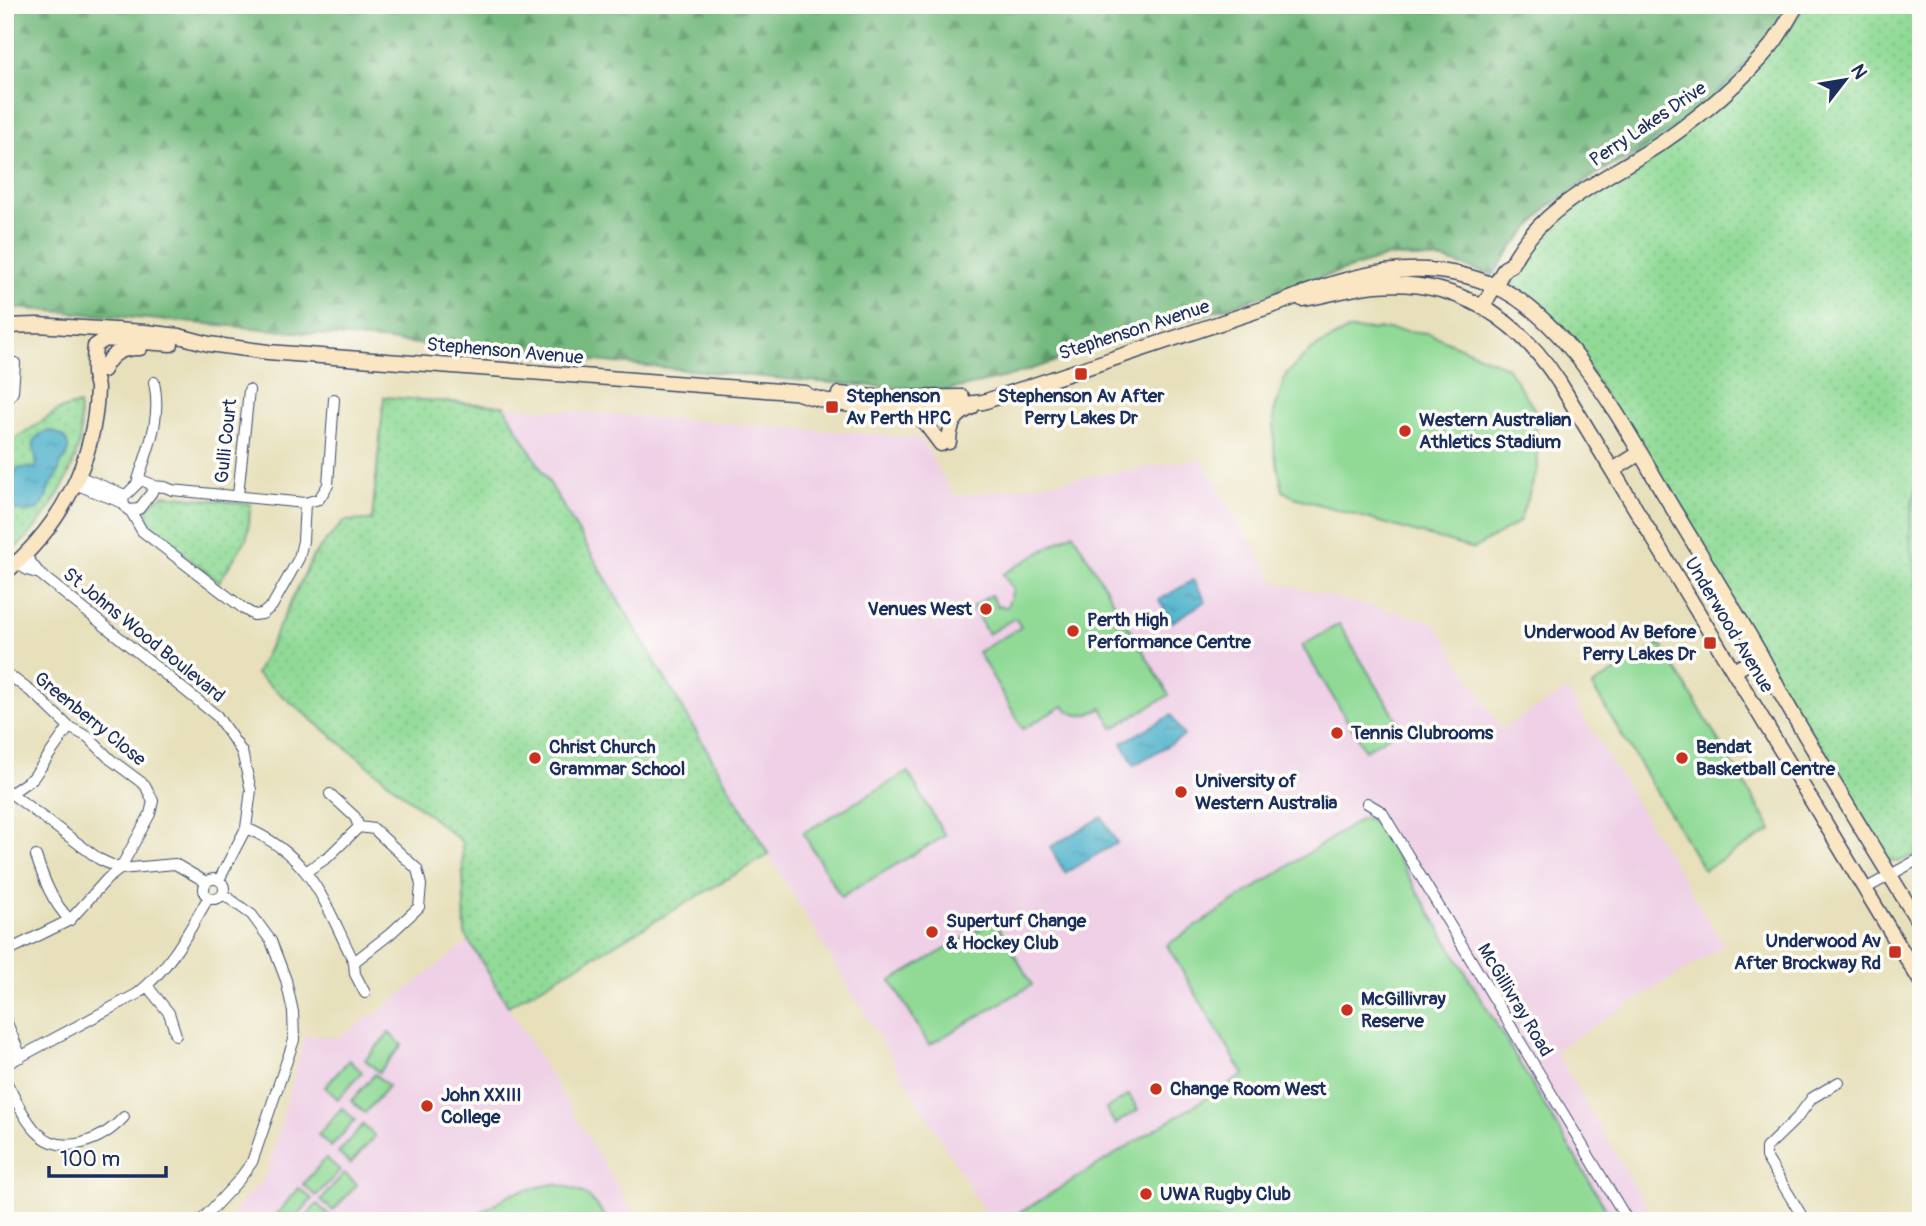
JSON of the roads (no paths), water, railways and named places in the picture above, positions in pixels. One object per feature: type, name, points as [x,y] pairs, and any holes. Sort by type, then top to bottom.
[{"type":"main road","name":"Perry Lakes Drive","points":[[1487,309],[1505,268],[1511,265],[1536,229],[1566,202],[1663,141],[1722,97],[1771,45],[1797,5]]},
{"type":"main road","name":"Stephenson Avenue","points":[[798,393],[816,399],[864,407],[942,408],[983,402],[1280,303],[1315,288],[1399,269],[1449,271],[1498,288]]},
{"type":"main road","name":"Stephenson Avenue","points":[[1280,303],[1364,287],[1396,284],[1447,292],[1487,309]]},
{"type":"main road","name":"Underwood Avenue","points":[[1498,288],[1536,313],[1558,333],[1599,389],[1640,453],[1921,926]]},
{"type":"main road","name":"Underwood Avenue","points":[[1487,309],[1523,335],[1542,358],[1613,470],[1921,982]]},
{"type":"main road","name":"Stephenson Avenue","points":[[5,326],[37,325],[119,330],[179,336],[209,344],[268,352],[798,393],[897,398],[1001,395]]},
{"type":"main road","points":[[37,325],[89,331],[103,339]]},
{"type":"main road","points":[[103,339],[119,330]]},
{"type":"main road","name":"Stephenson Avenue","points":[[5,333],[186,345],[209,344]]},
{"type":"main road","points":[[5,573],[51,526],[77,480],[91,438],[103,339]]},
{"type":"main road","points":[[100,377],[111,356],[126,349],[170,350],[186,345]]},
{"type":"main road","points":[[903,408],[922,419],[945,443],[956,416],[983,402]]},
{"type":"main road","points":[[1613,470],[1640,453]]},
{"type":"main road","points":[[1734,671],[1761,655]]},
{"type":"street","points":[[5,404],[13,392],[15,363]]},
{"type":"street","points":[[129,504],[147,486],[148,456],[156,402],[154,382]]},
{"type":"street","name":"Gulli Court","points":[[238,495],[249,390]]},
{"type":"street","points":[[147,486],[305,503],[319,499],[328,485],[334,399]]},
{"type":"street","points":[[77,480],[129,504],[142,531],[254,615],[262,614],[272,606],[299,558],[303,541],[305,503]]},
{"type":"street","points":[[129,504],[147,486]]},
{"type":"street","name":"St Johns Wood Boulevard","points":[[21,559],[217,716],[242,752],[251,790],[246,828],[219,880]]},
{"type":"street","name":"Greenberry Close","points":[[5,672],[69,727],[88,737],[110,759],[145,785],[152,795],[150,814],[120,869]]},
{"type":"street","points":[[69,727],[33,778],[7,793],[99,859],[120,869],[175,864],[206,882]]},
{"type":"street","points":[[330,794],[355,817],[359,827]]},
{"type":"street","name":"McGillivray Road","points":[[1367,803],[1382,812],[1628,1221]]},
{"type":"street","points":[[307,871],[328,857],[359,827]]},
{"type":"street","points":[[354,962],[419,907],[421,885],[417,869],[374,829],[359,827]]},
{"type":"street","points":[[246,828],[268,838],[307,871],[354,962],[355,974],[365,993]]},
{"type":"street","points":[[36,856],[45,883],[59,910],[70,920]]},
{"type":"street","points":[[1865,889],[1921,858]]},
{"type":"street","points":[[5,952],[70,920],[107,879],[120,869]]},
{"type":"street","points":[[208,898],[203,889],[211,879],[219,880],[223,886],[223,894]]},
{"type":"street","points":[[208,898],[216,899],[223,894]]},
{"type":"street","points":[[201,1221],[252,1162],[294,1040],[293,1012],[286,980],[271,942],[252,915],[223,894]]},
{"type":"street","points":[[5,1065],[137,994],[147,986],[163,971],[208,898]]},
{"type":"street","points":[[147,986],[169,1013],[176,1035]]},
{"type":"street","points":[[5,1018],[21,1057]]},
{"type":"street","points":[[5,1080],[28,1121],[38,1133],[61,1145],[90,1142],[112,1130],[124,1117]]},
{"type":"street","points":[[1805,1221],[1766,1157],[1766,1148],[1797,1118],[1812,1098],[1839,1082]]},
{"type":"water","points":[[48,431],[57,433],[67,442],[66,457],[61,462],[46,498],[37,509],[26,512],[14,509],[5,501],[6,477],[20,468],[36,469],[34,443],[36,438]]},
{"type":"water","points":[[1193,580],[1206,601],[1172,622],[1159,600]]},
{"type":"water","points":[[1171,715],[1184,736],[1134,765],[1122,743]]},
{"type":"water","points":[[1102,817],[1117,843],[1065,873],[1050,847]]},
{"type":"place","name":"Stephenson Av After Perry Lakes Dr","points":[[1081,374]]},
{"type":"place","name":"Stephenson Av Perth HPC","points":[[832,407]]},
{"type":"place","name":"Western Australian Athletics Stadium","points":[[1405,431]]},
{"type":"place","name":"Venues West","points":[[986,609]]},
{"type":"place","name":"Perth High Performance Centre","points":[[1073,631]]},
{"type":"place","name":"Underwood Av Before Perry Lakes Dr","points":[[1710,643]]},
{"type":"place","name":"Tennis Clubrooms","points":[[1337,733]]},
{"type":"place","name":"Christ Church Grammar School","points":[[535,758]]},
{"type":"place","name":"Bendat Basketball Centre","points":[[1682,758]]},
{"type":"place","name":"University of Western Australia","points":[[1181,792]]},
{"type":"place","name":"Superturf Change & Hockey Club","points":[[932,932]]},
{"type":"place","name":"Underwood Av After Brockway Rd","points":[[1895,952]]},
{"type":"place","name":"McGillivray Reserve","points":[[1347,1010]]},
{"type":"place","name":"Change Room West","points":[[1156,1089]]},
{"type":"place","name":"John XXIII College","points":[[427,1106]]},
{"type":"place","name":"UWA Rugby Club","points":[[1146,1194]]}]
